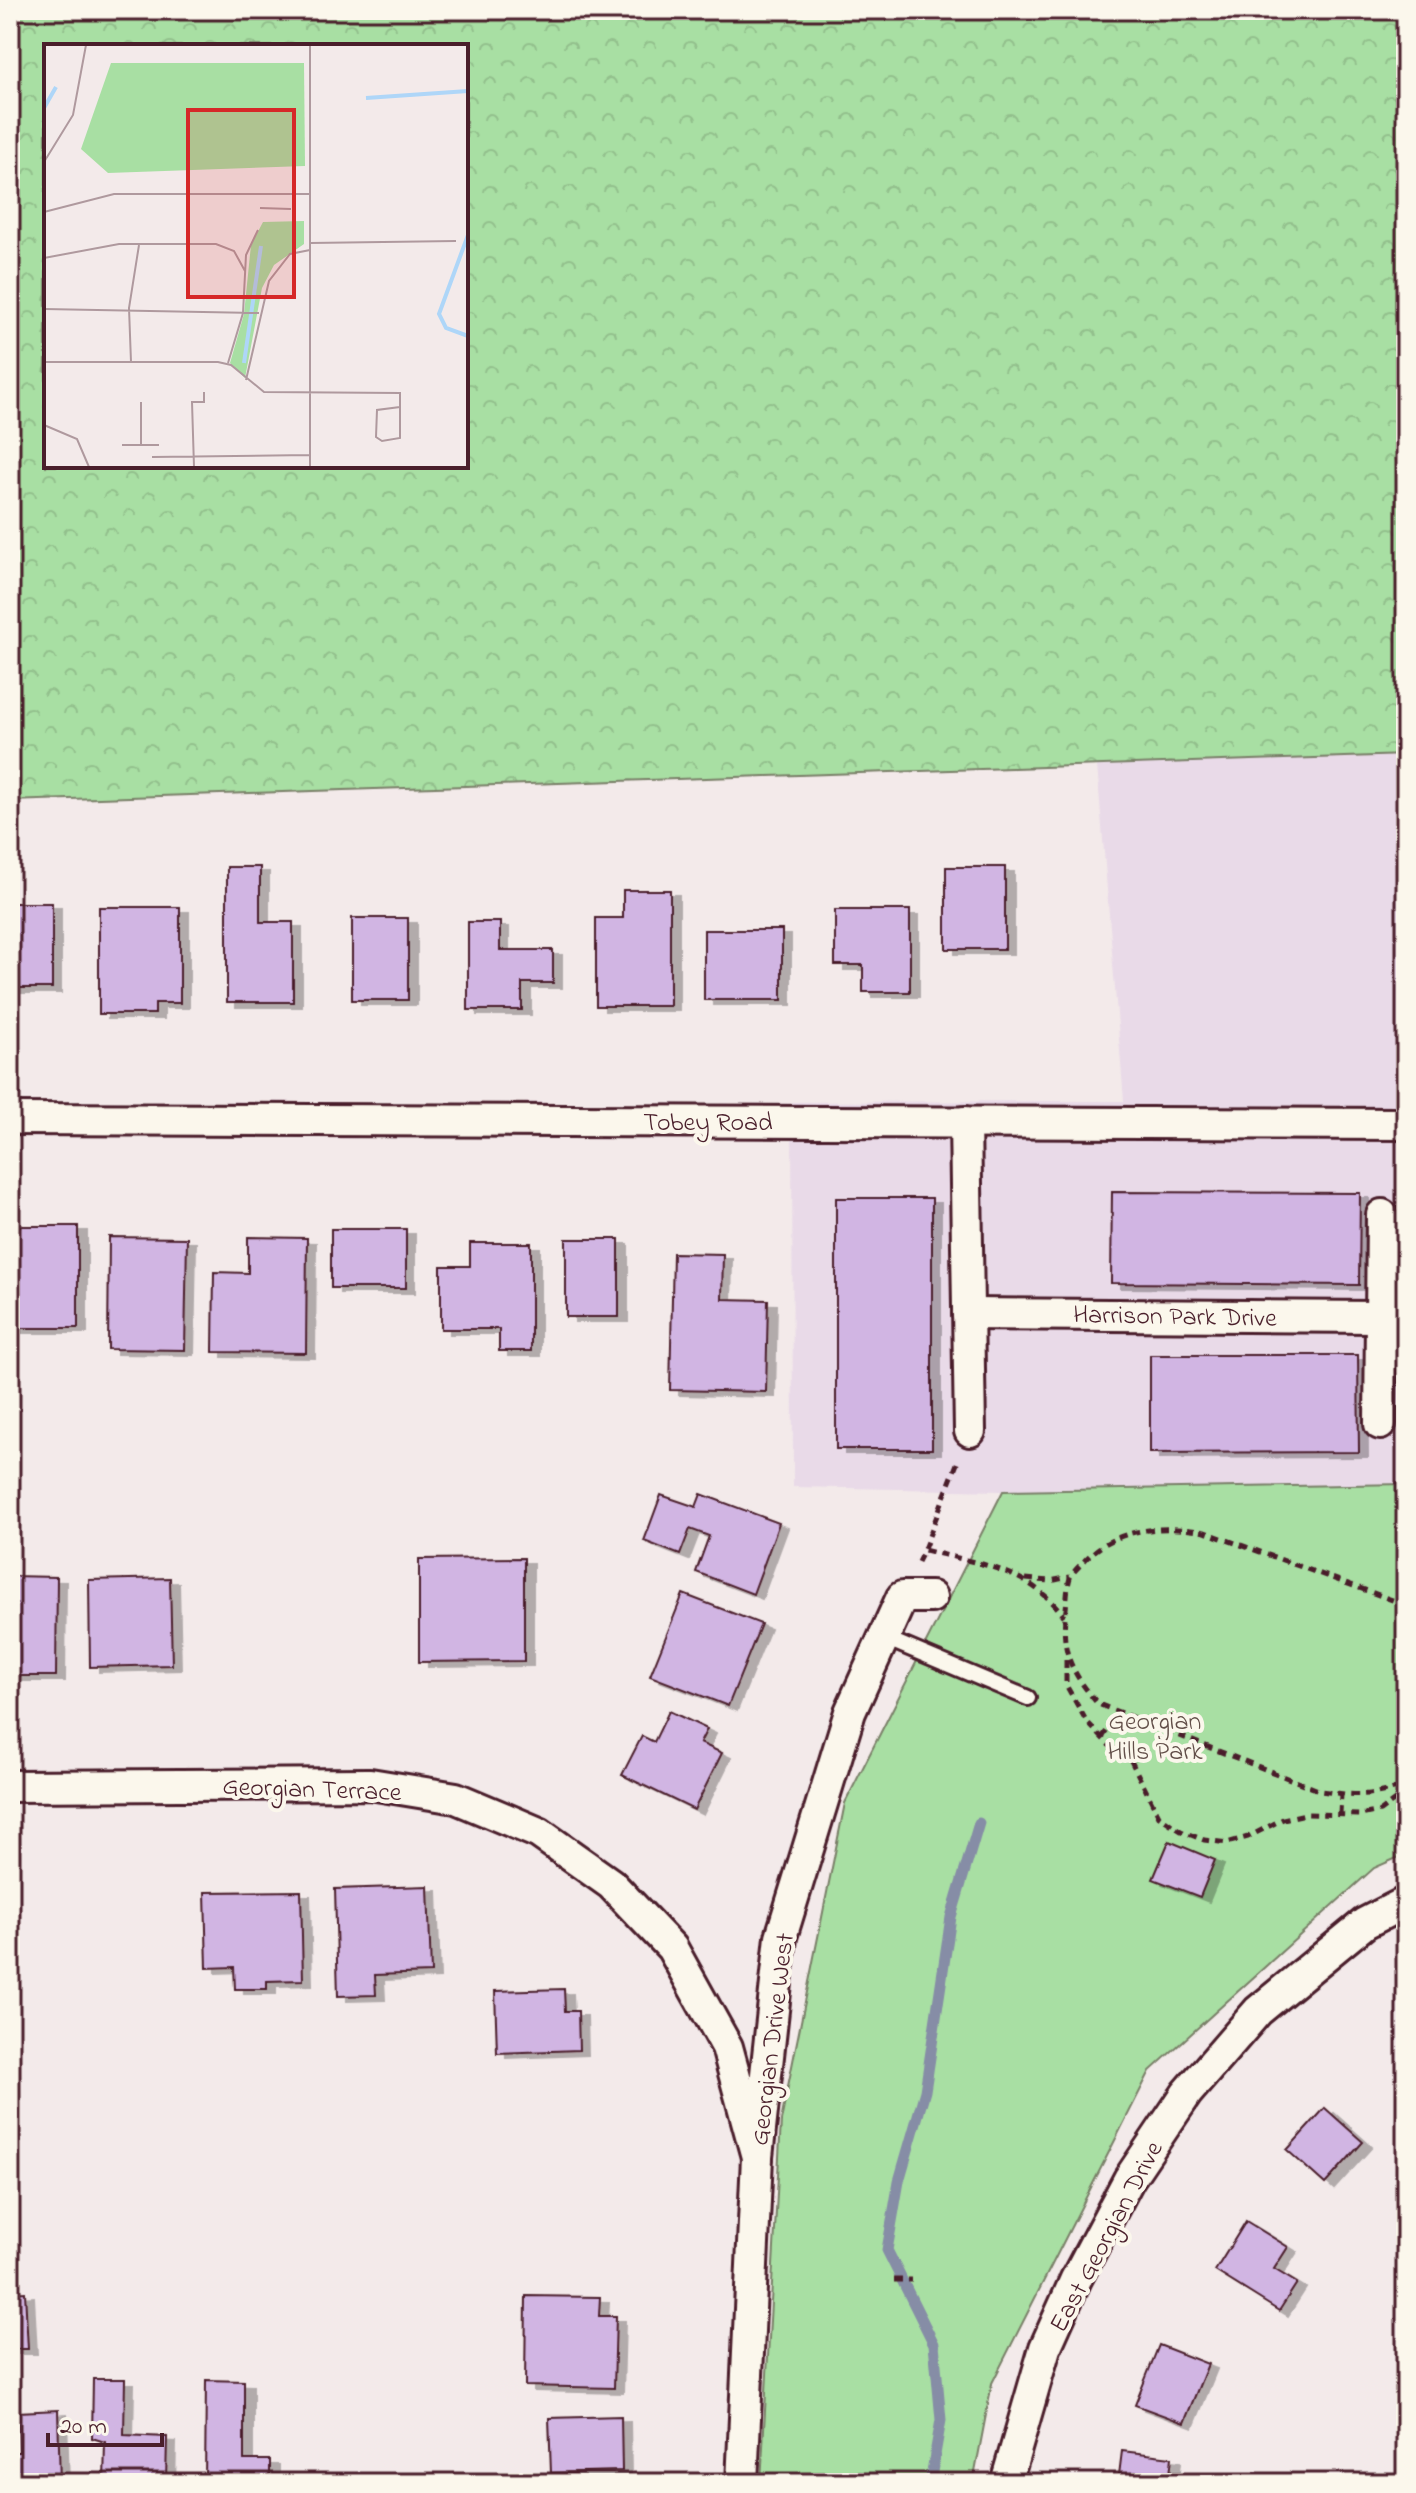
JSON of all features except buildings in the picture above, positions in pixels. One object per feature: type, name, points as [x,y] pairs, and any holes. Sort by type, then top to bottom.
[{"type":"street","name":"Tobey Road","points":[[10,1119],[1406,1124]]},
{"type":"street","points":[[965,1122],[970,1431]]},
{"type":"street","points":[[1380,1424],[1382,1215]]},
{"type":"street","name":"Harrison Park Drive","points":[[968,1314],[1381,1317]]},
{"type":"street","name":"Georgian Drive West","points":[[742,2483],[757,2157],[781,1937],[850,1712],[883,1637],[916,1597]]},
{"type":"street","name":"Georgian Terrace","points":[[10,1786],[370,1784],[456,1798],[539,1833],[611,1884],[672,1948],[727,2047],[757,2157]]},
{"type":"street","name":"East Georgian Drive","points":[[1006,2483],[1045,2348],[1076,2279],[1129,2179],[1187,2093],[1258,2011],[1365,1923],[1406,1902]]},
{"type":"lane","points":[[883,1637],[1028,1698]]},
{"type":"path","points":[[916,1597],[924,1550],[970,1431]]},
{"type":"path","points":[[1406,1605],[1205,1532],[1172,1526],[1132,1532],[1097,1547],[1070,1577],[1065,1617],[1066,1685],[1087,1722],[1130,1759],[1159,1816],[1181,1831],[1204,1840],[1227,1843],[1248,1837],[1283,1819],[1306,1814],[1360,1815],[1380,1811],[1406,1792]]},
{"type":"path","points":[[924,1550],[1025,1579],[1050,1581],[1070,1577]]},
{"type":"path","points":[[1025,1579],[1050,1597],[1065,1617]]},
{"type":"path","points":[[1066,1655],[1078,1680],[1098,1704],[1321,1791],[1365,1795],[1406,1785]]},
{"type":"path","points":[[1102,1738],[1119,1712]]},
{"type":"path","points":[[1340,1814],[1341,1794]]},
{"type":"path","points":[[894,2280],[912,2280]]},
{"type":"shaded area","points":[[1406,755],[1406,1484],[1003,1491],[793,1487],[792,1102],[1124,1101],[1097,765]]},
{"type":"green space","points":[[10,10],[1406,10],[1406,755],[10,801]]},
{"type":"green space","name":"Georgian Hills Park","points":[[1406,1484],[1406,1854],[1374,1868],[1150,2071],[992,2383],[973,2483],[761,2483],[781,2121],[845,1803],[1003,1491]]},
{"type":"waterway","points":[[930,2483],[941,2420],[934,2344],[887,2250],[899,2181],[925,2091],[951,1917],[979,1823]]}]
